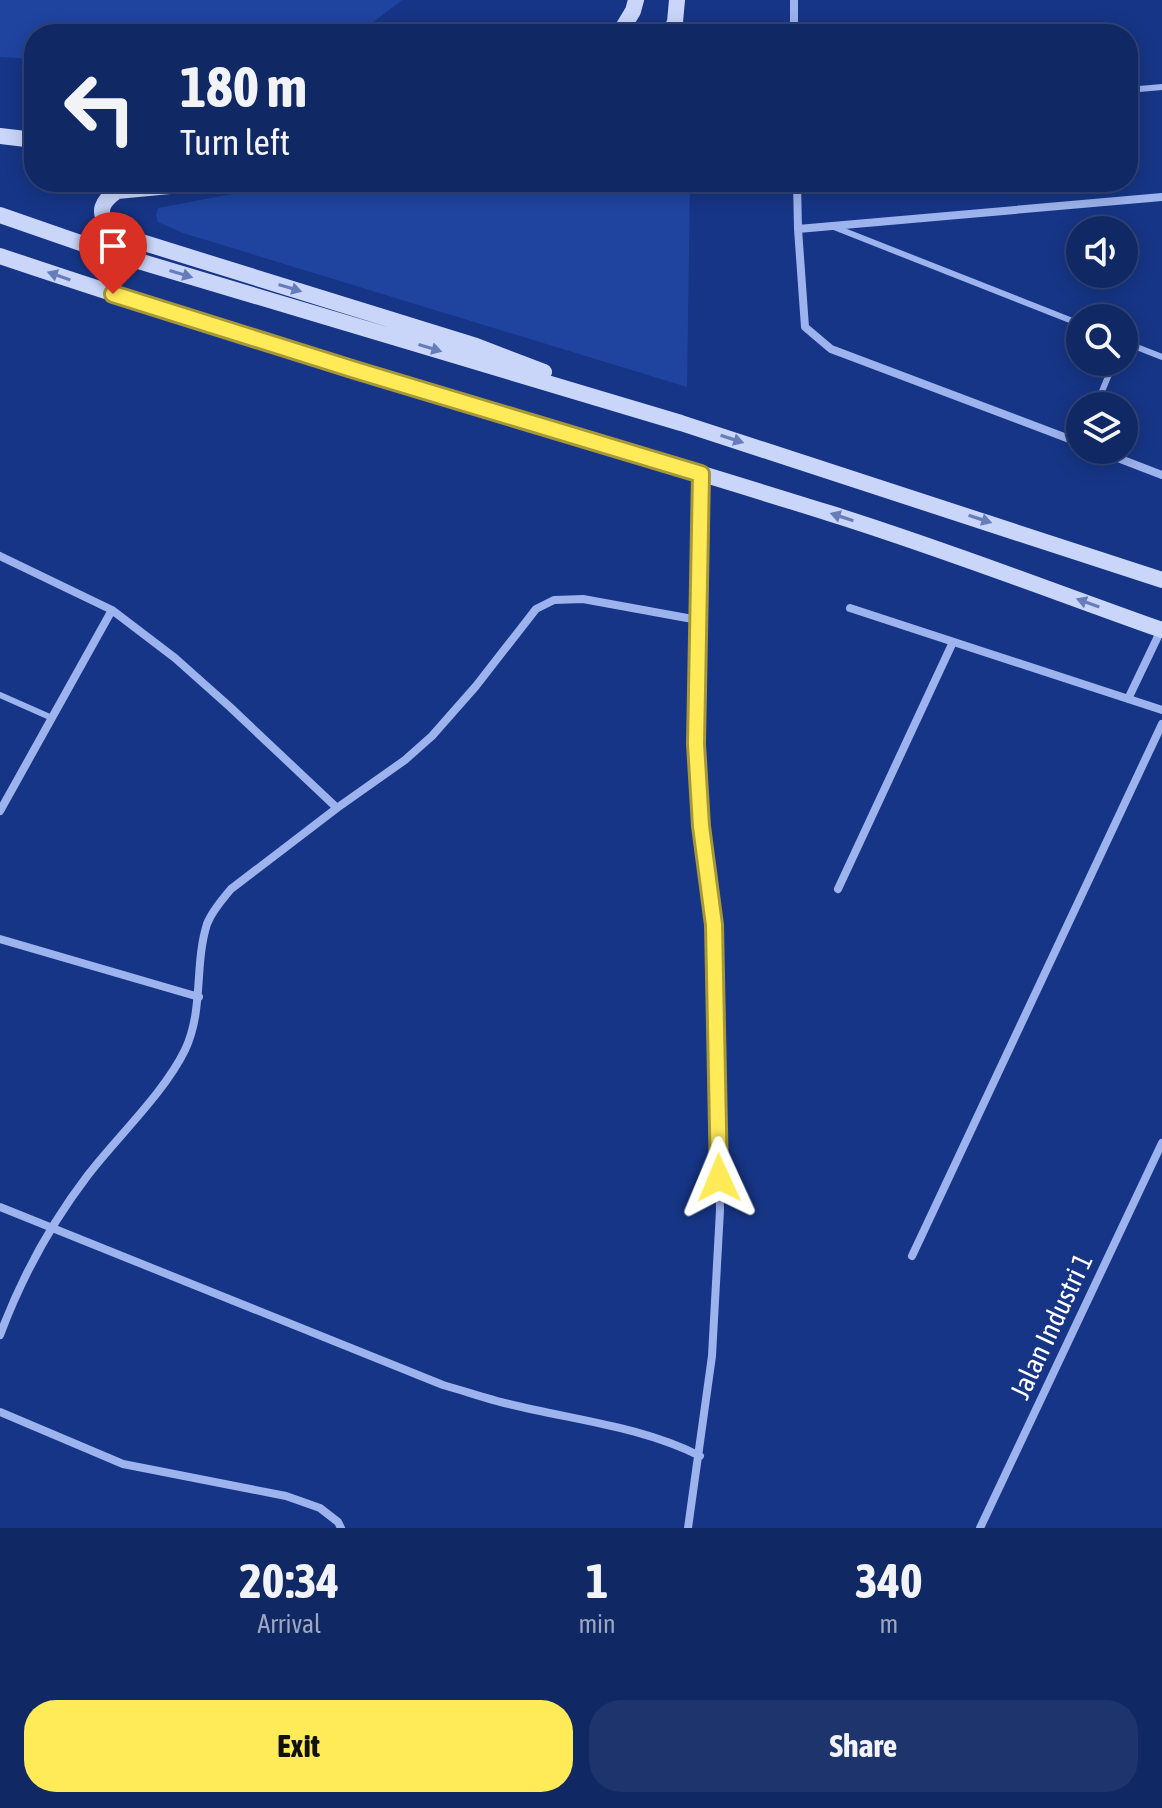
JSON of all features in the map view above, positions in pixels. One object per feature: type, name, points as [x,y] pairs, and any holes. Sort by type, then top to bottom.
[{"type":"main road","points":[[625,24],[636,0]]},
{"type":"main road","points":[[674,24],[677,0]]},
{"type":"main road","points":[[0,136],[24,139]]},
{"type":"main road","points":[[116,192],[102,206],[108,226],[138,241],[476,346],[681,423]]},
{"type":"main road","points":[[0,215],[95,248],[681,423],[1162,580]]},
{"type":"main road","points":[[0,256],[325,361],[701,474],[953,554],[1162,630]]},
{"type":"street","points":[[794,0],[794,24]]},
{"type":"street","points":[[797,192],[805,327],[831,349],[1066,438]]},
{"type":"street","points":[[798,229],[1162,197]]},
{"type":"street","points":[[1133,464],[1162,475]]},
{"type":"street","points":[[688,1528],[712,1356],[720,1210],[714,925],[701,826],[696,744],[701,474]]},
{"type":"street","points":[[0,556],[112,610],[175,658],[337,808]]},
{"type":"street","points":[[0,1335],[52,1228],[86,1177],[173,1072],[185,1049],[195,1023],[205,934],[217,906],[231,889],[405,760],[432,736],[536,609],[554,600],[583,599],[698,620]]},
{"type":"street","points":[[850,608],[1162,710]]},
{"type":"street","points":[[0,811],[112,610]]},
{"type":"street","points":[[1128,699],[1162,630]]},
{"type":"street","points":[[838,889],[953,642]]},
{"type":"street","points":[[912,1256],[1162,724]]},
{"type":"street","points":[[0,939],[199,997]]},
{"type":"street","name":"Jalan Industri 1","points":[[980,1528],[1162,1143]]},
{"type":"street","points":[[0,1207],[443,1385],[509,1404],[671,1441],[700,1456]]},
{"type":"street","points":[[0,1304],[10,1310]]},
{"type":"street","points":[[0,1412],[123,1464],[286,1496],[320,1508],[341,1528]]},
{"type":"lane","points":[[1138,89],[1162,87]]},
{"type":"lane","points":[[832,226],[1066,318]]},
{"type":"lane","points":[[1138,348],[1162,357]]},
{"type":"lane","points":[[0,695],[52,718]]},
{"type":"shaded area","points":[[0,0],[402,0],[371,24],[24,24],[24,58],[0,57]]},
{"type":"shaded area","points":[[243,192],[690,192],[687,387],[183,233],[158,222],[158,208]]},
{"type":"route","points":[[113,294],[701,474],[696,744],[701,826],[714,925],[719,1178]]}]
